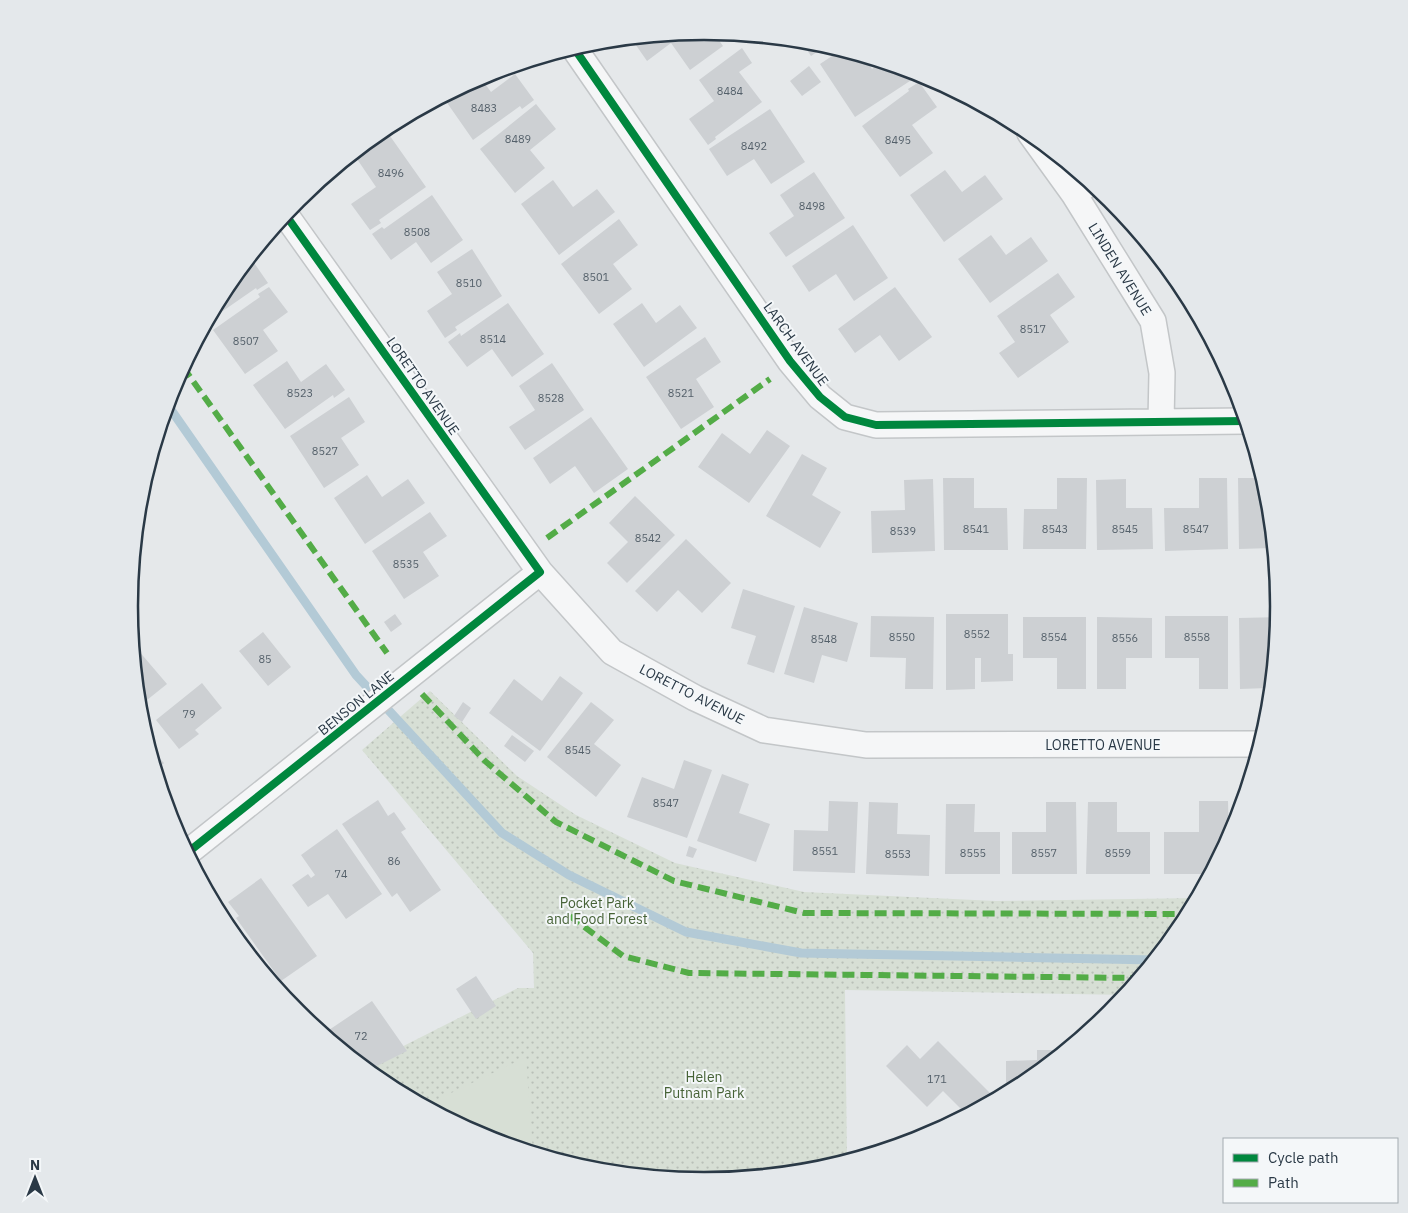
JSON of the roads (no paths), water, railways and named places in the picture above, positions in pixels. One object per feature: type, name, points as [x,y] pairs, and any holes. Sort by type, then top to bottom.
[{"type":"street","name":"LARCH AVENUE","points":[[578,54],[790,361],[820,397],[845,417],[876,426],[1239,421]]},
{"type":"street","name":"LINDEN AVENUE","points":[[1062,167],[1082,189],[1152,321],[1162,373],[1161,421]]},
{"type":"street","name":"LORETTO AVENUE","points":[[290,220],[540,572],[612,652],[695,698],[764,730],[866,745],[1253,744]]},
{"type":"street","name":"BENSON LANE","points":[[192,849],[540,572]]},
{"type":"waterway","points":[[173,412],[356,675],[502,833],[569,875],[686,932],[801,953],[1146,960]]},
{"type":"park label","name":"Pocket Park and Food Forest","points":[[597,912]]},
{"type":"park label","name":"Helen Putnam Park","points":[[704,1086]]}]
